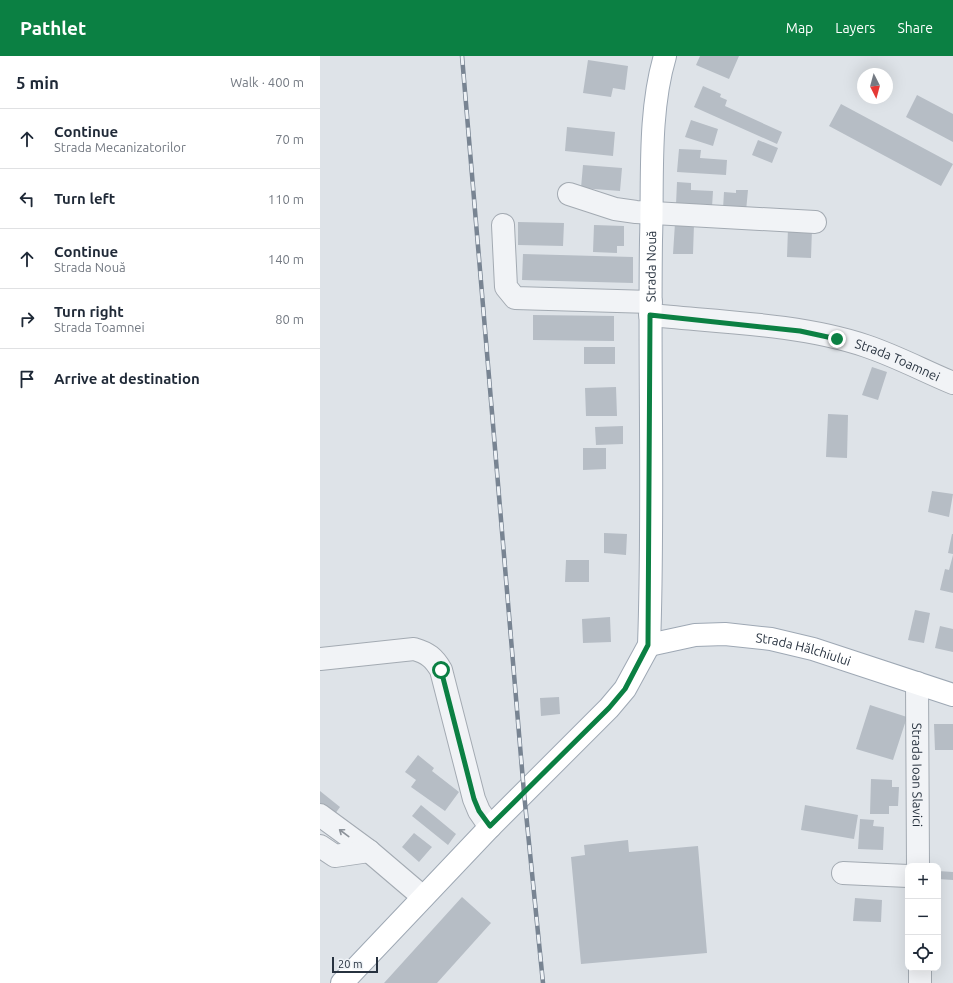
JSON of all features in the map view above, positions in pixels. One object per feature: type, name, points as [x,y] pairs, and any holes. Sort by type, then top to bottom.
[{"type":"main road","name":"Strada Nouă","points":[[648,645],[652,213],[656,104],[665,56]]},
{"type":"main road","name":"Strada Hălchiului","points":[[648,645],[695,635],[725,634],[756,637],[813,649],[953,695]]},
{"type":"main road","points":[[342,983],[490,826],[609,708],[625,689],[648,645]]},
{"type":"street","points":[[569,194],[615,209],[652,213],[815,222]]},
{"type":"street","name":"Strada Toamnei","points":[[503,225],[506,288],[515,298],[650,309],[800,331],[873,349],[953,383]]},
{"type":"street","points":[[320,659],[414,649],[425,652],[435,660],[441,670],[474,799],[479,811],[490,826]]},
{"type":"street","name":"Strada Ioan Slavici","points":[[917,683],[918,863]]},
{"type":"street","points":[[320,815],[369,851],[423,897]]},
{"type":"street","points":[[320,846],[335,856],[369,851]]},
{"type":"street","points":[[843,873],[905,876]]},
{"type":"street","points":[[920,971],[920,983]]},
{"type":"building","points":[[700,56],[739,56],[729,79],[696,65]]},
{"type":"building","points":[[588,60],[628,66],[625,90],[613,88],[611,97],[583,93]]},
{"type":"building","points":[[703,86],[721,94],[720,97],[727,100],[725,106],[782,132],[777,144],[694,107]]},
{"type":"building","points":[[917,95],[953,114],[953,142],[906,117]]},
{"type":"building","points":[[841,104],[953,164],[941,186],[829,126]]},
{"type":"building","points":[[691,120],[718,129],[713,146],[685,137]]},
{"type":"building","points":[[567,127],[615,132],[613,156],[565,151]]},
{"type":"building","points":[[758,140],[778,148],[772,163],[752,155]]},
{"type":"building","points":[[679,149],[701,150],[700,158],[727,160],[726,175],[677,172]]},
{"type":"building","points":[[583,165],[622,168],[620,191],[581,188]]},
{"type":"building","points":[[677,182],[691,183],[691,190],[713,191],[712,207],[676,205]]},
{"type":"building","points":[[736,190],[748,190],[746,211],[723,209],[724,192],[736,193]]},
{"type":"building","points":[[518,222],[564,223],[563,246],[518,245]]},
{"type":"building","points":[[675,223],[694,224],[693,254],[673,254]]},
{"type":"building","points":[[594,225],[624,226],[624,246],[617,246],[617,253],[593,252]]},
{"type":"building","points":[[788,228],[812,229],[811,258],[787,257]]},
{"type":"building","points":[[523,254],[633,257],[633,283],[522,280]]},
{"type":"building","points":[[533,315],[614,316],[614,341],[533,340]]},
{"type":"building","points":[[584,347],[615,347],[615,364],[584,364]]},
{"type":"building","points":[[872,367],[887,372],[878,400],[862,395]]},
{"type":"building","points":[[616,387],[617,416],[586,416],[585,388]]},
{"type":"building","points":[[828,414],[848,415],[847,458],[826,457]]},
{"type":"building","points":[[623,426],[623,444],[596,445],[595,427]]},
{"type":"building","points":[[583,448],[606,448],[606,469],[583,470]]},
{"type":"building","points":[[932,491],[953,494],[949,517],[928,512]]},
{"type":"building","points":[[604,533],[627,534],[626,555],[604,553]]},
{"type":"building","points":[[953,534],[953,554],[948,553]]},
{"type":"building","points":[[953,555],[953,593],[940,590],[945,569],[949,570]]},
{"type":"building","points":[[566,560],[589,560],[589,582],[565,582]]},
{"type":"building","points":[[915,610],[930,613],[924,643],[908,640]]},
{"type":"building","points":[[610,617],[611,642],[583,643],[582,619]]},
{"type":"building","points":[[940,626],[953,629],[953,652],[935,648]]},
{"type":"building","points":[[559,697],[560,714],[541,716],[540,698]]},
{"type":"building","points":[[870,705],[907,717],[893,760],[856,749]]},
{"type":"building","points":[[934,724],[953,724],[953,750],[935,750]]},
{"type":"building","points":[[418,755],[434,768],[432,771],[459,792],[445,811],[411,787],[416,780],[405,772]]},
{"type":"building","points":[[871,779],[892,780],[892,787],[899,787],[898,806],[889,806],[889,814],[870,814]]},
{"type":"building","points":[[320,791],[340,807],[332,818],[320,809]]},
{"type":"building","points":[[421,805],[456,834],[448,845],[412,816]]},
{"type":"building","points":[[805,805],[858,815],[854,839],[801,830]]},
{"type":"building","points":[[860,819],[874,820],[873,826],[884,827],[883,850],[858,849]]},
{"type":"building","points":[[414,833],[432,847],[419,862],[402,847]]},
{"type":"building","points":[[628,840],[629,852],[698,846],[707,953],[581,964],[571,857],[585,855],[584,845]]},
{"type":"building","points":[[941,871],[953,872],[953,880],[941,879]]},
{"type":"building","points":[[462,897],[491,923],[437,983],[384,983]]},
{"type":"building","points":[[855,898],[882,900],[881,922],[853,921]]},
{"type":"railway","points":[[462,56],[524,793],[543,983]]},
{"type":"route","points":[[441,670],[474,799],[479,811],[490,826],[609,708],[625,689],[640,665],[648,645],[650,605],[650,315],[800,331],[837,339]]}]
